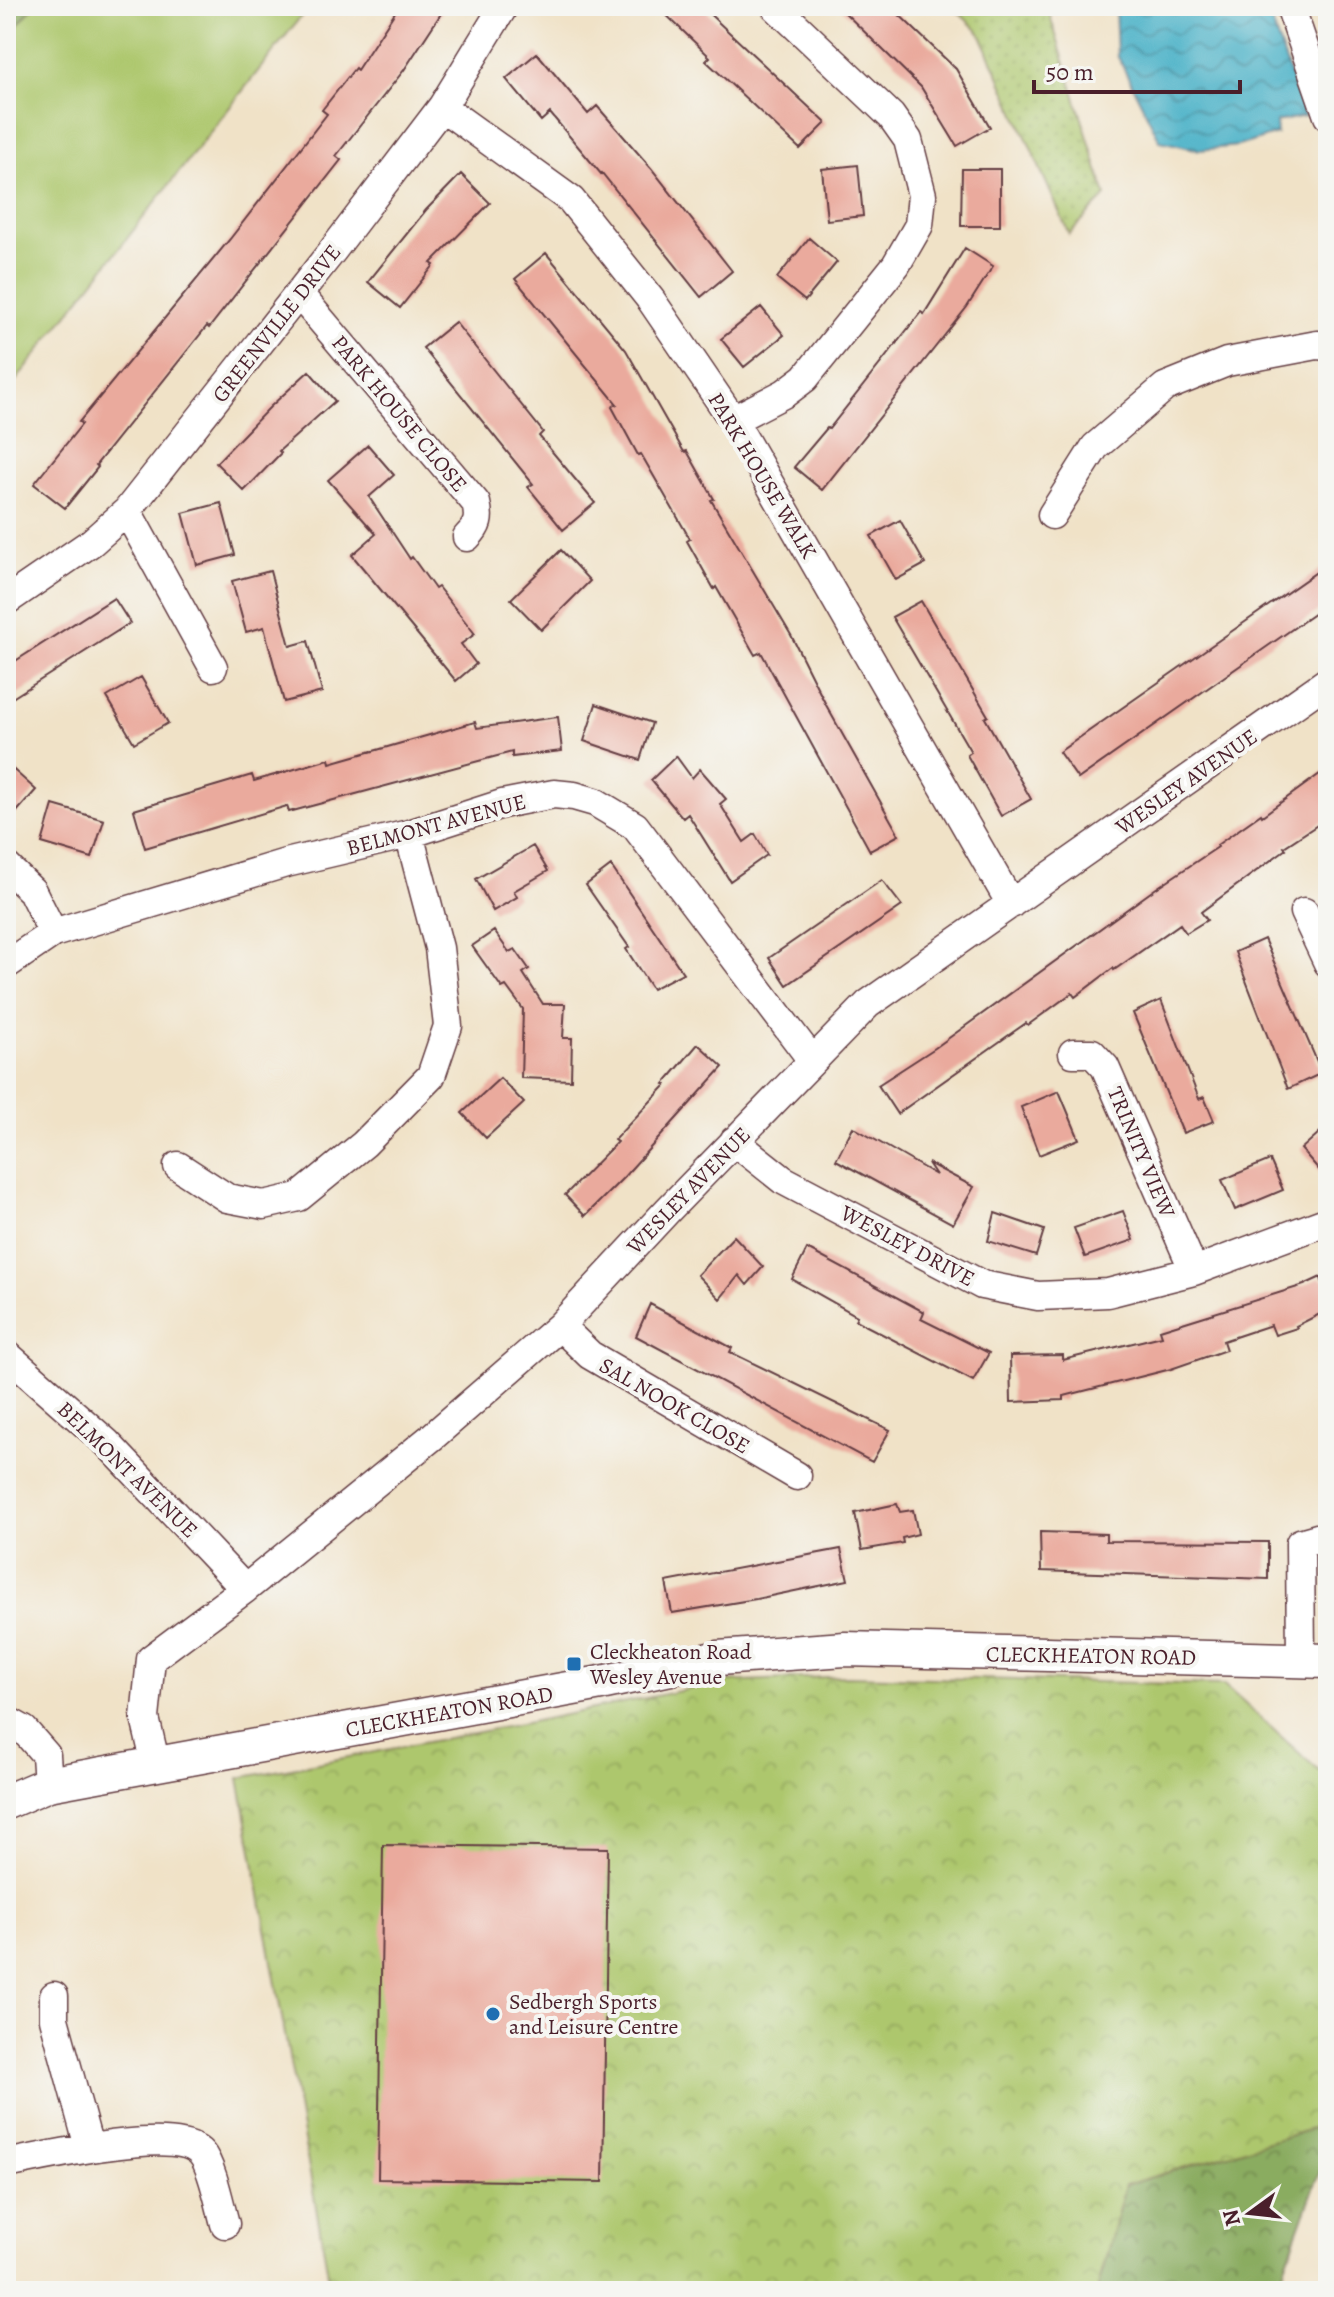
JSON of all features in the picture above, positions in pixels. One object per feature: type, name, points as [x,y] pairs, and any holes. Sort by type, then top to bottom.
[{"type":"street","name":"GREENVILLE DRIVE","points":[[6,601],[92,542],[127,511],[442,107],[504,6]]},
{"type":"street","points":[[733,420],[785,393],[805,378],[896,265],[919,225],[922,195],[908,140],[891,116],[775,6]]},
{"type":"street","points":[[1290,6],[1328,116]]},
{"type":"street","name":"PARK HOUSE WALK","points":[[442,107],[571,200],[651,300],[733,420],[1011,904]]},
{"type":"street","name":"PARK HOUSE CLOSE","points":[[299,294],[476,503],[479,517],[476,528],[467,537]]},
{"type":"street","points":[[1052,515],[1095,447],[1165,387],[1227,362],[1317,345],[1328,346]]},
{"type":"street","points":[[127,511],[213,667]]},
{"type":"street","name":"WESLEY AVENUE","points":[[156,1765],[145,1718],[151,1659],[245,1589],[441,1430],[560,1326],[868,1004],[1328,681]]},
{"type":"street","name":"BELMONT AVENUE","points":[[6,965],[53,933],[286,863],[409,834],[502,804],[554,794],[574,796],[595,802],[635,826],[812,1060]]},
{"type":"street","points":[[178,1166],[227,1198],[264,1205],[299,1197],[364,1144],[431,1076],[448,1026],[439,948],[409,834]]},
{"type":"street","points":[[6,866],[32,891],[53,933]]},
{"type":"street","points":[[1304,912],[1328,963]]},
{"type":"street","name":"TRINITY VIEW","points":[[1073,1053],[1092,1053],[1105,1067],[1194,1271]]},
{"type":"street","name":"WESLEY DRIVE","points":[[734,1141],[783,1180],[982,1285],[1038,1296],[1073,1297],[1108,1293],[1194,1271],[1328,1221]]},
{"type":"street","name":"SAL NOOK CLOSE","points":[[560,1326],[590,1355],[797,1476]]},
{"type":"street","name":"BELMONT AVENUE","points":[[6,1354],[107,1443],[245,1589]]},
{"type":"street","points":[[1314,1661],[1300,1543],[1328,1535]]},
{"type":"street","name":"CLECKHEATON ROAD","points":[[6,1802],[48,1784],[601,1683],[718,1658],[845,1649],[1314,1661]]},
{"type":"street","points":[[6,1720],[24,1730],[46,1755],[48,1784]]},
{"type":"street","points":[[54,1996],[54,2019],[89,2147]]},
{"type":"street","points":[[6,2164],[89,2147],[176,2141],[193,2146],[204,2156],[225,2224]]},
{"type":"green space","points":[[6,6],[309,6],[6,393]]},
{"type":"green space","points":[[6,6],[34,6],[6,39]]},
{"type":"green space","points":[[952,6],[1047,6],[1106,196],[1069,234],[980,33]]},
{"type":"green space","points":[[847,1676],[1224,1685],[1328,1779],[1328,2124],[1125,2185],[1097,2291],[331,2291],[239,1778],[723,1682]]},
{"type":"green space","points":[[1328,2124],[1328,2150],[1276,2291],[1097,2291],[1125,2185]]},
{"type":"water","points":[[1115,6],[1266,6],[1305,116],[1276,122],[1277,134],[1238,146],[1199,150],[1160,141],[1117,55]]},
{"type":"building","points":[[399,6],[446,6],[404,70],[336,156],[341,160],[96,465],[98,467],[65,508],[34,484],[82,424],[79,422],[230,239],[327,114],[322,110],[355,68],[357,70]]},
{"type":"building","points":[[657,6],[701,6],[826,123],[800,149],[706,61],[710,57]]},
{"type":"building","points":[[838,6],[890,6],[956,69],[990,127],[957,146],[921,87]]},
{"type":"building","points":[[537,53],[588,114],[597,106],[651,168],[732,271],[701,297],[550,113],[541,121],[506,79]]},
{"type":"building","points":[[858,165],[863,216],[827,220],[822,169]]},
{"type":"building","points":[[962,169],[1000,169],[1000,226],[961,226]]},
{"type":"building","points":[[461,174],[490,203],[431,263],[434,265],[400,308],[368,282],[426,210]]},
{"type":"building","points":[[809,238],[837,262],[805,301],[777,278]]},
{"type":"building","points":[[965,248],[993,266],[967,307],[822,490],[794,467],[829,429],[921,312],[924,314]]},
{"type":"building","points":[[546,253],[626,350],[791,635],[826,705],[899,835],[870,851],[761,652],[755,655],[716,587],[714,589],[687,541],[690,539],[641,454],[638,455],[612,407],[617,404],[515,279]]},
{"type":"building","points":[[761,307],[784,335],[744,367],[721,339]]},
{"type":"building","points":[[455,322],[543,432],[539,436],[595,503],[563,530],[528,487],[533,484],[423,348]]},
{"type":"building","points":[[309,371],[335,401],[279,451],[281,453],[244,491],[216,463]]},
{"type":"building","points":[[368,445],[394,475],[369,497],[410,559],[412,557],[435,589],[438,587],[475,634],[461,644],[476,664],[456,681],[352,555],[376,534],[328,480]]},
{"type":"building","points":[[221,503],[235,555],[197,565],[183,513]]},
{"type":"building","points":[[900,520],[925,564],[896,580],[871,536]]},
{"type":"building","points":[[561,550],[590,581],[541,630],[511,599]]},
{"type":"building","points":[[1328,564],[1328,604],[1078,779],[1059,752]]},
{"type":"building","points":[[270,571],[290,646],[308,641],[322,692],[284,702],[264,627],[246,632],[232,581]]},
{"type":"building","points":[[114,598],[130,623],[6,702],[6,667]]},
{"type":"building","points":[[921,601],[988,716],[985,718],[1031,799],[1001,816],[967,755],[971,752],[892,617]]},
{"type":"building","points":[[141,677],[168,723],[134,743],[107,697]]},
{"type":"building","points":[[596,704],[652,723],[640,760],[584,741]]},
{"type":"building","points":[[558,717],[562,751],[512,757],[512,752],[289,812],[287,806],[145,848],[134,810],[252,775],[254,781],[329,759],[330,763],[475,722],[477,728]]},
{"type":"building","points":[[676,756],[692,778],[700,769],[726,799],[720,804],[744,842],[755,834],[767,855],[730,881],[688,814],[683,818],[651,780]]},
{"type":"building","points":[[6,763],[36,790],[6,824]]},
{"type":"building","points":[[1328,768],[1328,818],[1284,847],[1286,849],[1201,912],[1207,920],[1186,933],[1180,924],[1075,997],[1072,993],[1028,1025],[1026,1023],[897,1114],[878,1085],[935,1048]]},
{"type":"building","points":[[53,805],[104,820],[92,858],[42,843]]},
{"type":"building","points":[[533,846],[548,871],[514,891],[517,897],[493,911],[476,879]]},
{"type":"building","points":[[611,866],[683,973],[652,989],[626,949],[629,947],[586,885]]},
{"type":"building","points":[[882,880],[902,906],[787,985],[769,958]]},
{"type":"building","points":[[494,931],[509,952],[515,949],[529,969],[523,973],[543,1004],[565,1004],[563,1038],[572,1038],[571,1080],[521,1078],[523,1009],[506,986],[502,988],[472,946]]},
{"type":"building","points":[[1264,939],[1322,1073],[1288,1089],[1235,952]]},
{"type":"building","points":[[1161,1000],[1199,1099],[1204,1097],[1214,1121],[1183,1133],[1133,1013]]},
{"type":"building","points":[[698,1044],[723,1067],[585,1216],[565,1195],[617,1142],[614,1140],[666,1085]]},
{"type":"building","points":[[500,1078],[524,1103],[486,1138],[462,1113]]},
{"type":"building","points":[[1059,1091],[1079,1139],[1039,1155],[1021,1107]]},
{"type":"building","points":[[1328,1125],[1328,1180],[1301,1149]]},
{"type":"building","points":[[853,1127],[936,1175],[928,1163],[974,1187],[953,1224],[836,1160]]},
{"type":"building","points":[[1270,1160],[1283,1190],[1235,1210],[1222,1180]]},
{"type":"building","points":[[1123,1211],[1134,1240],[1085,1257],[1074,1228]]},
{"type":"building","points":[[995,1213],[1044,1230],[1036,1256],[988,1241]]},
{"type":"building","points":[[734,1236],[763,1267],[747,1285],[739,1275],[720,1299],[697,1275]]},
{"type":"building","points":[[807,1249],[924,1312],[921,1319],[989,1353],[973,1381],[855,1320],[857,1316],[792,1279]]},
{"type":"building","points":[[1321,1277],[1322,1281],[1328,1278],[1328,1310],[1297,1328],[1275,1335],[1271,1325],[1223,1341],[1226,1350],[1171,1369],[1064,1396],[1064,1400],[1011,1402],[1010,1356],[1063,1355],[1063,1360],[1162,1336],[1160,1330]]},
{"type":"building","points":[[650,1304],[732,1348],[730,1352],[890,1430],[872,1462],[636,1336]]},
{"type":"building","points":[[897,1504],[900,1512],[913,1510],[918,1534],[902,1538],[903,1543],[862,1550],[855,1513]]},
{"type":"building","points":[[1040,1532],[1106,1534],[1106,1541],[1268,1542],[1268,1579],[1041,1571]]},
{"type":"building","points":[[841,1549],[848,1580],[672,1613],[666,1582]]},
{"type":"building","name":"Sedbergh Sports and Leisure Centre","points":[[383,1845],[608,1848],[603,2182],[378,2179]]},
{"type":"place","name":"Cleckheaton Road Wesley Avenue","points":[[574,1664]]},
{"type":"place","name":"Sedbergh Sports and Leisure Centre","points":[[493,2014]]}]
